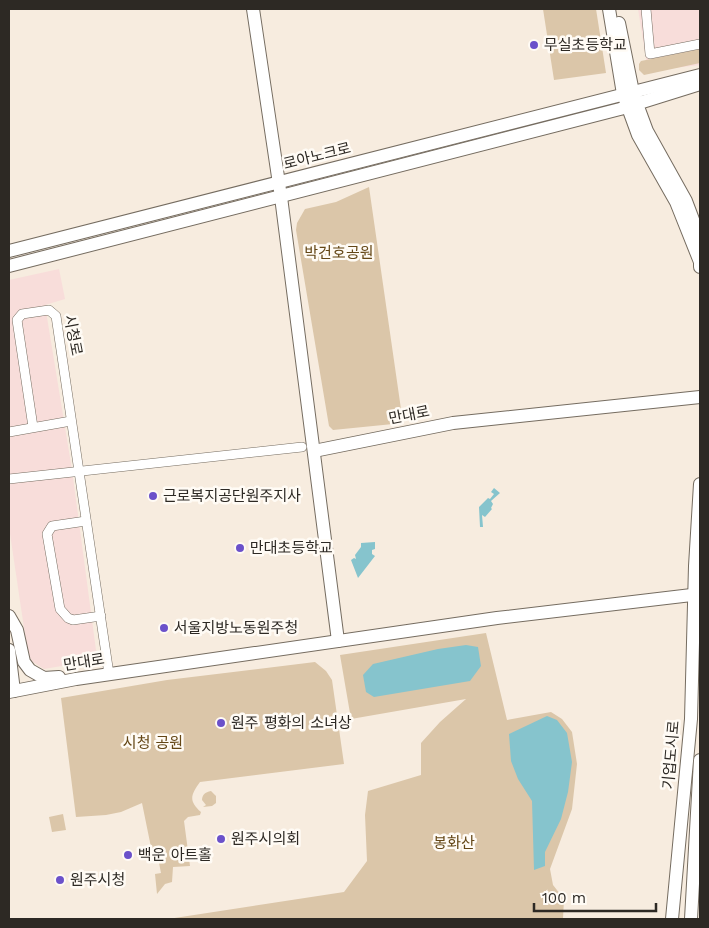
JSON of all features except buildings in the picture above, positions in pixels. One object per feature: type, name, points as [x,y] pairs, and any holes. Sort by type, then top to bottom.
[{"type":"street","points":[[253,9],[281,197],[338,641]]},
{"type":"street","points":[[609,9],[638,135],[676,202],[700,262],[700,268]]},
{"type":"street","points":[[616,9],[630,99],[686,201],[700,238]]},
{"type":"street","points":[[646,9],[650,54],[700,44]]},
{"type":"street","points":[[630,99],[700,75]]},
{"type":"street","name":"로아노크로","points":[[9,251],[278,182],[700,84]]},
{"type":"street","name":"로아노크로","points":[[10,266],[281,197],[630,99]]},
{"type":"street","name":"시청로","points":[[33,427],[17,320],[22,314],[49,310],[56,316],[109,674]]},
{"type":"street","name":"만대로","points":[[314,451],[453,423],[700,397]]},
{"type":"street","points":[[9,432],[71,422]]},
{"type":"street","points":[[9,479],[302,447]]},
{"type":"street","points":[[697,594],[700,484]]},
{"type":"street","points":[[86,521],[52,526],[47,534],[60,609],[68,618],[73,620],[100,616]]},
{"type":"street","name":"만대로","points":[[12,691],[109,674],[497,618],[697,594]]},
{"type":"street","name":"기업도시로","points":[[672,919],[691,718],[697,594]]},
{"type":"street","points":[[9,616],[18,630],[24,662],[30,670],[44,678],[76,679]]},
{"type":"street","points":[[9,650],[12,691]]},
{"type":"street","name":"기업도시로","points":[[692,919],[700,760]]},
{"type":"shaded area","points":[[638,9],[700,9],[700,65],[648,71]]},
{"type":"shaded area","points":[[59,269],[65,299],[45,305],[72,470],[96,650],[95,656],[91,661],[44,669],[33,662],[28,655],[9,527],[9,280]]},
{"type":"green space","points":[[543,9],[596,9],[606,73],[554,80]]},
{"type":"green space","points":[[700,49],[700,63],[644,75],[639,70],[641,61]]},
{"type":"green space","name":"박건호공원","points":[[369,187],[403,423],[333,430],[329,426],[296,230],[297,223],[305,209],[336,202]]},
{"type":"green space","name":"봉화산","points":[[486,633],[507,720],[551,712],[562,719],[572,732],[577,764],[572,809],[550,869],[553,885],[564,899],[563,919],[168,919],[344,892],[367,861],[365,815],[368,791],[421,775],[421,743],[440,722],[466,699],[351,719],[340,655]]},
{"type":"green space","name":"시청 공원","points":[[315,662],[326,671],[332,680],[344,764],[200,782],[192,798],[194,805],[201,812],[200,815],[188,817],[184,821],[190,866],[173,867],[172,882],[165,884],[157,894],[155,874],[161,873],[159,863],[154,862],[142,803],[121,812],[76,817],[61,698],[167,680]]},
{"type":"green space","points":[[211,791],[216,796],[216,803],[212,806],[203,807],[206,805],[202,800],[203,795]]},
{"type":"green space","points":[[63,814],[66,830],[52,832],[49,817]]},
{"type":"water","points":[[494,488],[500,493],[491,501],[493,504],[492,509],[485,517],[482,515],[483,527],[480,527],[479,507],[494,494],[491,492]]},
{"type":"water","points":[[375,542],[375,549],[372,550],[372,554],[375,556],[358,578],[351,560],[356,559],[355,555],[361,547],[361,543]]},
{"type":"water","points":[[466,645],[478,647],[481,666],[470,681],[374,697],[366,692],[363,675],[373,664],[438,649]]},
{"type":"water","points":[[547,716],[557,720],[567,733],[572,762],[568,792],[561,819],[545,852],[545,866],[534,870],[532,801],[518,779],[511,761],[509,734]]},
{"type":"place","name":"무실초등학교","points":[[534,45]]},
{"type":"place","name":"근로복지공단원주지사","points":[[153,496]]},
{"type":"place","name":"만대초등학교","points":[[240,548]]},
{"type":"place","name":"서울지방노동원주청","points":[[164,628]]},
{"type":"place","name":"원주 평화의 소녀상","points":[[221,723]]},
{"type":"place","name":"원주시의회","points":[[221,839]]},
{"type":"place","name":"백운 아트홀","points":[[128,855]]},
{"type":"place","name":"원주시청","points":[[60,880]]}]
